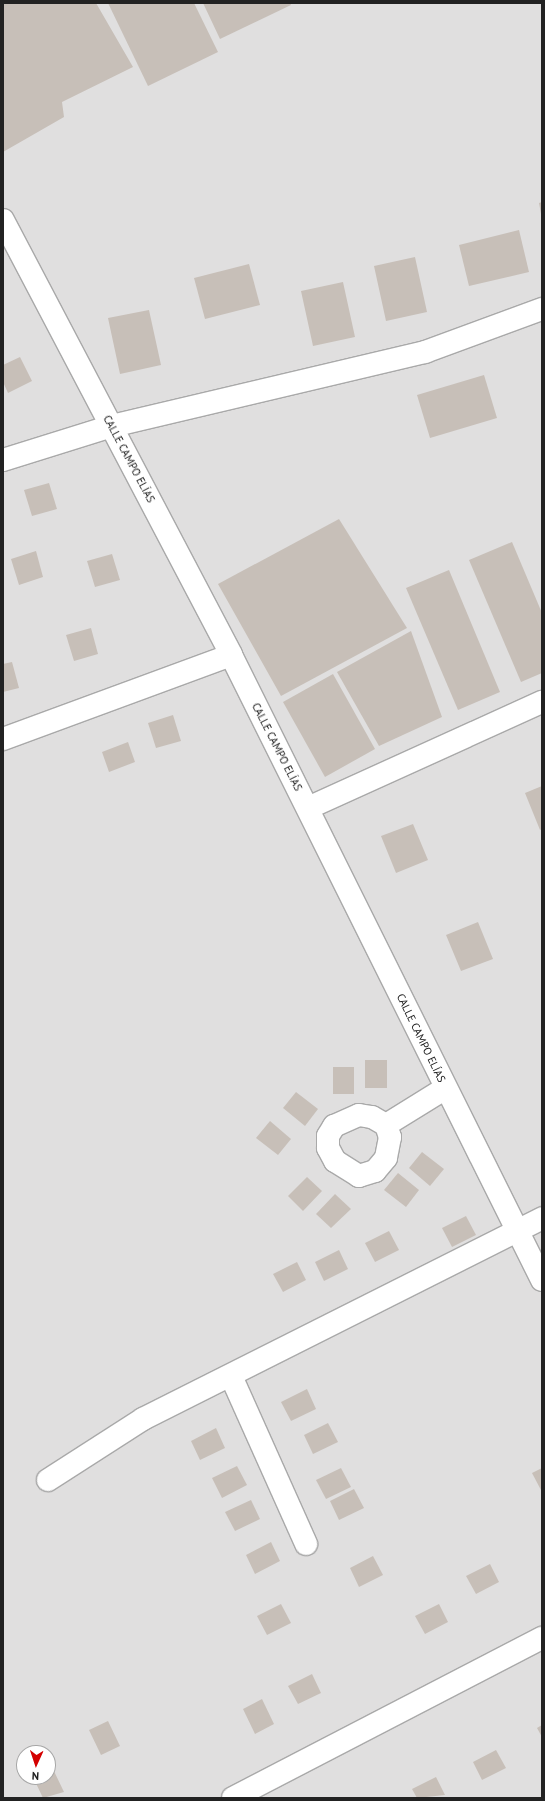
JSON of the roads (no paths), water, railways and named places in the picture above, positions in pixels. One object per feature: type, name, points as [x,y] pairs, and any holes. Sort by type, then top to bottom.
[{"type":"street","name":"CALLE CAMPO ELÍAS","points":[[3,220],[231,655],[542,1280]]},
{"type":"street","points":[[3,460],[112,426],[425,352],[542,309]]},
{"type":"street","points":[[3,739],[231,655]]},
{"type":"street","points":[[308,808],[542,702]]},
{"type":"street","points":[[386,1124],[446,1088]]},
{"type":"street","points":[[48,1480],[144,1419],[517,1232],[542,1218]]},
{"type":"street","points":[[231,1376],[306,1544]]},
{"type":"street","points":[[233,1798],[542,1638]]}]
